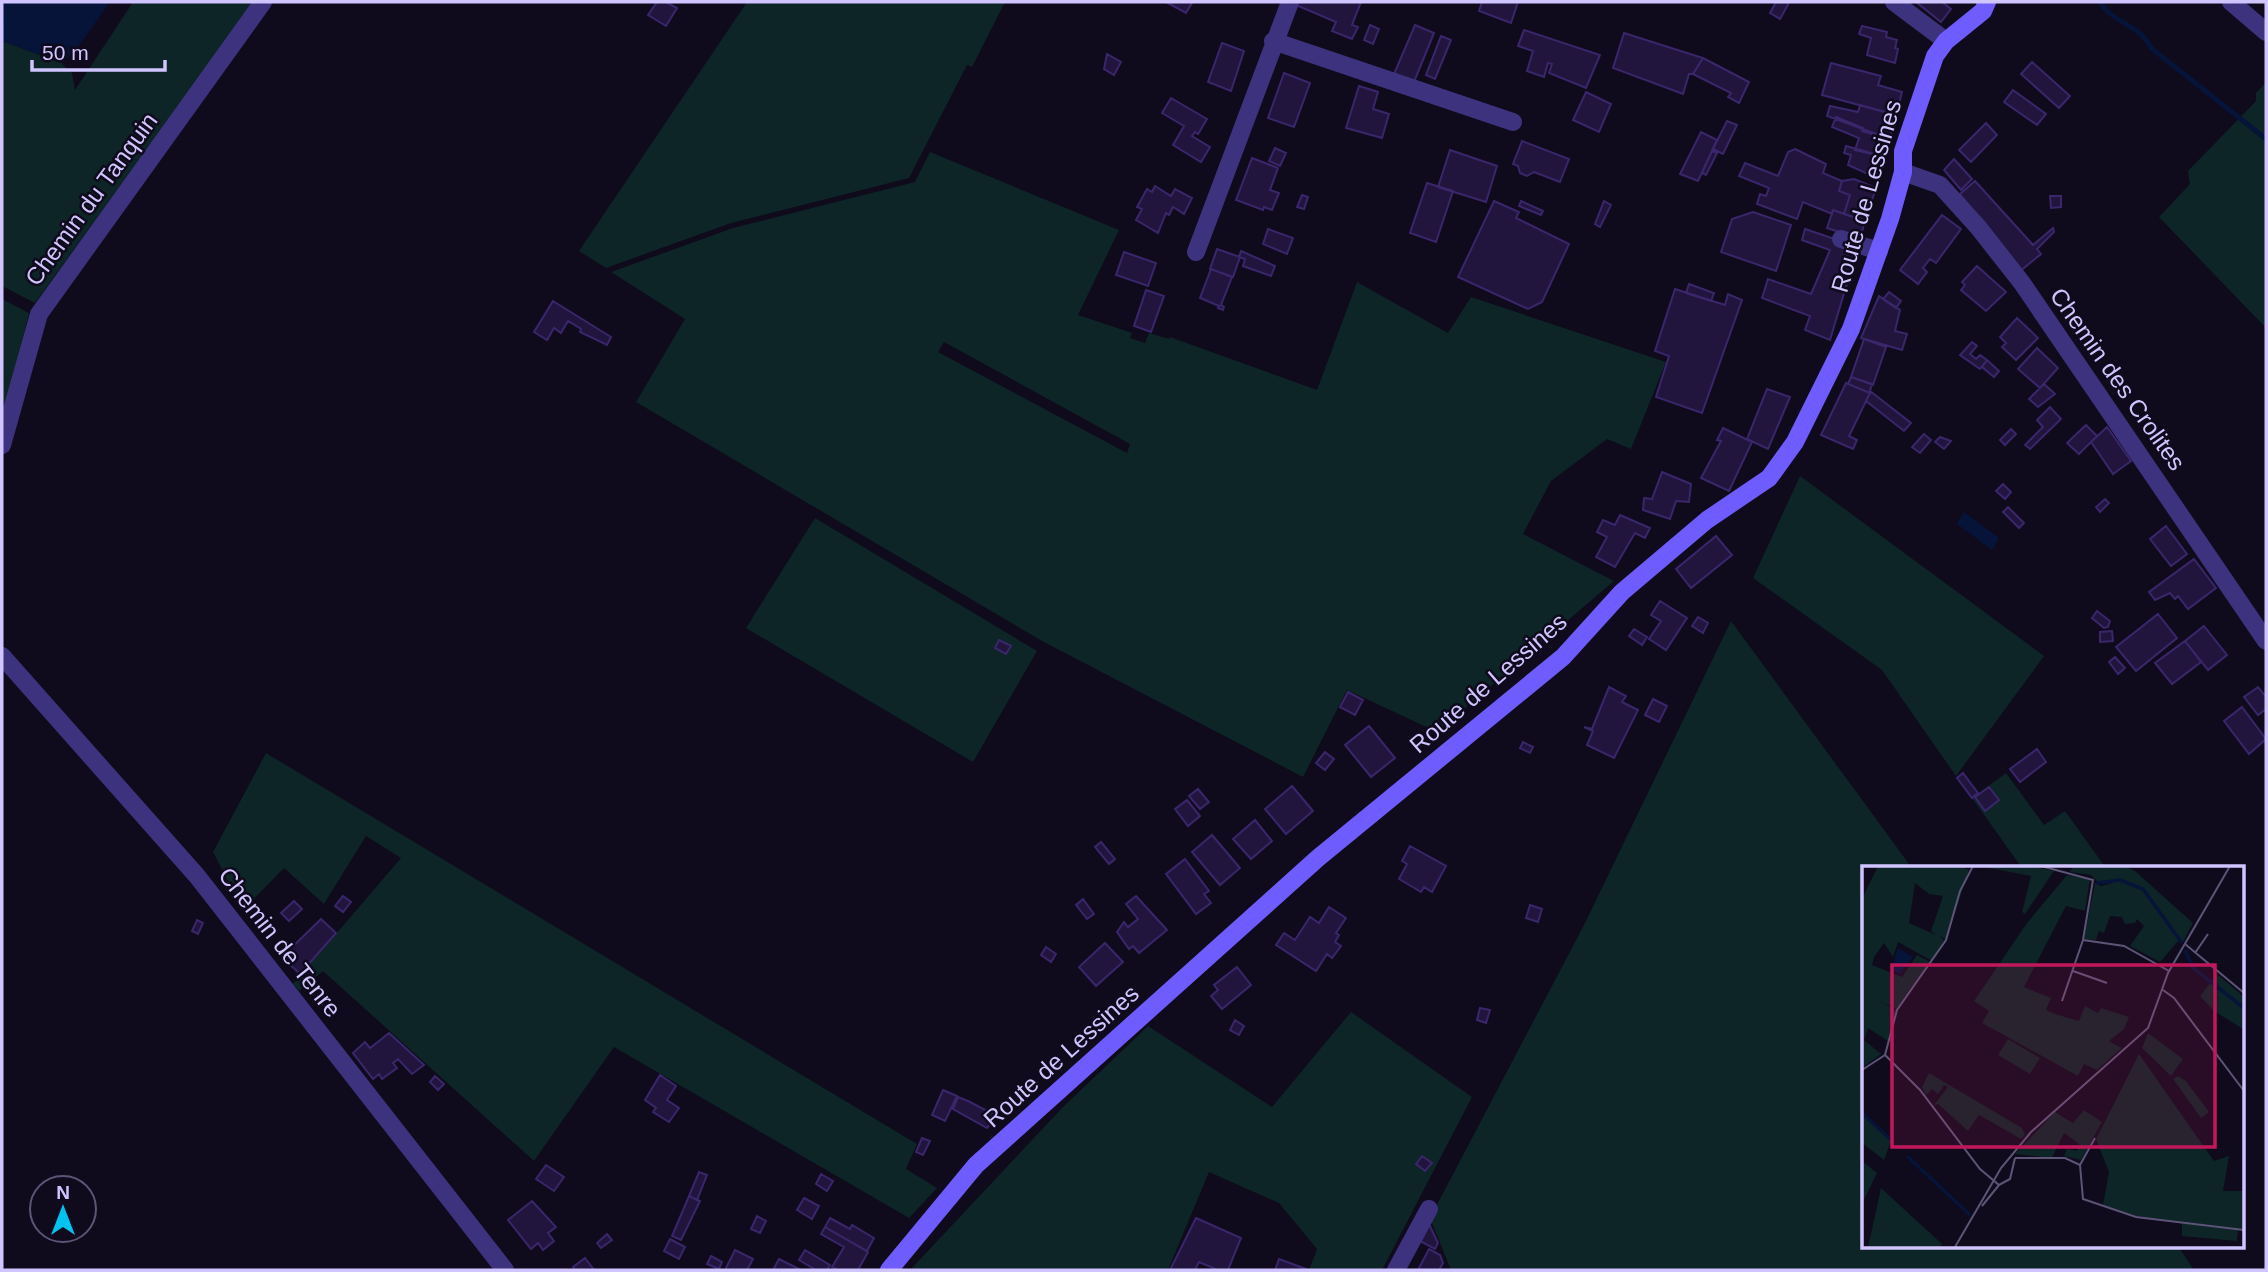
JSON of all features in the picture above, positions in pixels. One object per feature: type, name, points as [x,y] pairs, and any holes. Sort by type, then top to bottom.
[{"type":"main road","name":"Route de Lessines","points":[[889,1270],[976,1165],[1318,858],[1563,657],[1622,592],[1707,520],[1769,478],[1795,442],[1851,329],[1879,251],[1903,172],[1903,151],[1935,56],[1946,41],[1983,11],[1987,2]]},
{"type":"street","name":"Chemin du Tanquin","points":[[2,445],[39,314],[263,2]]},
{"type":"street","points":[[1196,252],[1273,41],[1290,2]]},
{"type":"street","points":[[2231,2],[2266,32]]},
{"type":"street","points":[[1897,4],[1946,41]]},
{"type":"street","points":[[1273,41],[1513,122]]},
{"type":"street","name":"Chemin des Crolites","points":[[1903,172],[1940,185],[2015,274],[2127,433],[2266,641]]},
{"type":"street","points":[[1842,239],[1879,251]]},
{"type":"street","name":"Chemin de Tenre","points":[[2,656],[197,876],[505,1270]]},
{"type":"street","points":[[1396,1270],[1429,1209]]},
{"type":"green space","points":[[133,2],[253,2],[35,303],[2,286],[2,41],[61,63],[72,73],[75,90]]},
{"type":"green space","points":[[747,2],[1005,2],[972,67],[967,65],[909,178],[731,223],[606,268],[579,251]]},
{"type":"green space","points":[[2266,82],[2266,328],[2159,217],[2190,184],[2188,171],[2256,101],[2256,93]]},
{"type":"green space","points":[[930,152],[1119,230],[1078,315],[1132,333],[1130,338],[1145,343],[1149,333],[1169,339],[1170,337],[1317,390],[1357,282],[1448,333],[1471,297],[1666,362],[1631,449],[1607,439],[1551,481],[1523,534],[1614,581],[1437,732],[1347,690],[1303,777],[1042,641],[636,402],[685,319],[611,272],[733,228],[915,182]],"holes":[[[944,342],[1130,444],[1127,453],[938,352]]]},
{"type":"green space","points":[[2,299],[29,313],[2,420]]},
{"type":"green space","points":[[1800,476],[2044,656],[1956,776],[1882,670],[1753,578]]},
{"type":"green space","points":[[815,518],[1037,651],[973,762],[746,628]]},
{"type":"green space","points":[[1731,621],[1911,866],[1862,866],[1862,1248],[2179,1248],[2194,1270],[1451,1270],[1430,1218],[1584,925]]},
{"type":"green space","points":[[266,753],[917,1144],[906,1169],[937,1188],[909,1218],[614,1047],[534,1161],[323,971],[299,991],[293,984],[401,858],[366,836],[324,904],[284,868],[243,910],[213,852]]},
{"type":"green space","points":[[2006,773],[2044,825],[2065,811],[2105,866],[2021,866],[1972,798]]},
{"type":"green space","points":[[1351,1012],[1472,1097],[1382,1270],[1309,1270],[1317,1249],[1279,1203],[1209,1172],[1168,1270],[910,1270],[1062,1108],[1148,1026],[1272,1107]]},
{"type":"water","points":[[4,2],[110,2],[73,54],[61,63],[2,41]]},
{"type":"water","points":[[1964,512],[1999,538],[1992,550],[1957,524]]},
{"type":"building","points":[[657,2],[666,2],[677,8],[666,26],[648,15]]},
{"type":"building","points":[[1166,2],[1190,2],[1192,3],[1186,13]]},
{"type":"building","points":[[1297,2],[1361,2],[1352,25],[1358,27],[1352,39],[1332,31],[1336,22],[1296,5]]},
{"type":"building","points":[[1482,2],[1518,2],[1511,23],[1479,11]]},
{"type":"building","points":[[1776,2],[1789,3],[1780,19],[1770,13]]},
{"type":"building","points":[[1916,2],[1942,2],[1951,9],[1941,22]]},
{"type":"building","points":[[1370,25],[1379,29],[1373,44],[1364,40]]},
{"type":"building","points":[[1415,25],[1434,33],[1414,82],[1394,74]]},
{"type":"building","points":[[1862,26],[1887,32],[1886,37],[1897,40],[1895,63],[1867,55],[1871,38],[1859,34]]},
{"type":"building","points":[[1524,30],[1600,55],[1586,88],[1549,73],[1552,64],[1548,63],[1544,77],[1527,71],[1533,51],[1518,46]]},
{"type":"building","points":[[1624,33],[1703,58],[1693,74],[1689,74],[1683,94],[1613,68]]},
{"type":"building","points":[[1441,36],[1451,40],[1435,79],[1426,75]]},
{"type":"building","points":[[1222,43],[1244,51],[1231,91],[1208,82]]},
{"type":"building","points":[[1107,54],[1121,62],[1114,75],[1104,69]]},
{"type":"building","points":[[1703,58],[1749,82],[1739,103],[1728,97],[1731,93],[1693,74]]},
{"type":"building","points":[[2032,62],[2070,96],[2059,108],[2021,74]]},
{"type":"building","points":[[1831,63],[1881,76],[1878,85],[1902,92],[1896,115],[1822,95]]},
{"type":"building","points":[[1284,73],[1310,83],[1294,127],[1268,118]]},
{"type":"building","points":[[1359,86],[1378,92],[1373,109],[1389,114],[1382,138],[1346,128]]},
{"type":"building","points":[[2013,90],[2046,114],[2037,125],[2004,102]]},
{"type":"building","points":[[1586,92],[1611,104],[1599,132],[1573,120]]},
{"type":"building","points":[[1171,98],[1207,119],[1198,134],[1195,132],[1192,136],[1210,147],[1201,162],[1173,145],[1184,126],[1162,113]]},
{"type":"building","points":[[1860,105],[1896,115],[1890,139],[1827,116],[1830,106],[1858,112]]},
{"type":"building","points":[[1836,117],[1863,128],[1862,131],[1890,139],[1885,157],[1855,150],[1859,138],[1832,127]]},
{"type":"building","points":[[1727,121],[1737,125],[1723,154],[1713,149]]},
{"type":"building","points":[[1986,123],[1997,135],[1971,162],[1959,150]]},
{"type":"building","points":[[1701,132],[1717,140],[1698,181],[1680,174]]},
{"type":"building","points":[[1522,141],[1569,159],[1560,182],[1534,172],[1527,176],[1520,173],[1518,166],[1513,164]]},
{"type":"building","points":[[1846,146],[1885,157],[1879,179],[1848,165],[1851,155],[1844,153]]},
{"type":"building","points":[[1275,148],[1286,153],[1280,166],[1269,161]]},
{"type":"building","points":[[1795,149],[1826,164],[1823,173],[1842,181],[1839,191],[1850,195],[1844,214],[1833,210],[1832,214],[1803,202],[1797,219],[1757,204],[1760,194],[1766,196],[1769,188],[1739,176],[1745,163],[1778,176],[1788,152]]},
{"type":"building","points":[[1450,150],[1497,166],[1486,202],[1438,187]]},
{"type":"building","points":[[1712,151],[1717,153],[1706,175],[1702,173]]},
{"type":"building","points":[[1252,158],[1278,168],[1270,190],[1279,193],[1272,210],[1264,207],[1263,210],[1236,200]]},
{"type":"building","points":[[1954,159],[1972,179],[1961,190],[1944,170]]},
{"type":"building","points":[[1854,179],[1876,188],[1865,221],[1844,214],[1850,195],[1839,191],[1842,181]]},
{"type":"building","points":[[1975,181],[2033,245],[2053,228],[2054,232],[2037,249],[2041,254],[2019,272],[1960,194]]},
{"type":"building","points":[[1427,183],[1453,191],[1436,242],[1410,233]]},
{"type":"building","points":[[1155,186],[1171,196],[1175,189],[1192,198],[1184,214],[1173,207],[1169,215],[1166,213],[1158,233],[1136,220],[1142,209],[1137,207],[1147,189],[1152,192]]},
{"type":"building","points":[[1302,195],[1308,197],[1304,209],[1297,207]]},
{"type":"building","points":[[2050,196],[2061,196],[2061,207],[2051,208]]},
{"type":"building","points":[[1494,201],[1519,212],[1516,218],[1569,244],[1542,302],[1528,309],[1458,277]]},
{"type":"building","points":[[1521,201],[1543,211],[1541,215],[1519,206]]},
{"type":"building","points":[[1604,201],[1611,205],[1600,227],[1595,224]]},
{"type":"building","points":[[1833,210],[1865,221],[1860,239],[1827,228]]},
{"type":"building","points":[[1753,212],[1791,225],[1776,271],[1721,252],[1732,219]]},
{"type":"building","points":[[1942,215],[1961,229],[1936,263],[1930,259],[1923,268],[1927,272],[1918,284],[1900,270]]},
{"type":"building","points":[[1268,229],[1293,238],[1287,254],[1263,244]]},
{"type":"building","points":[[1805,229],[1858,247],[1830,340],[1805,330],[1810,316],[1762,298],[1768,279],[1811,294],[1830,250],[1802,240]]},
{"type":"building","points":[[1217,249],[1240,257],[1233,277],[1210,269]]},
{"type":"building","points":[[1241,251],[1275,266],[1271,276],[1243,266],[1245,259],[1239,257]]},
{"type":"building","points":[[1124,252],[1156,263],[1148,286],[1116,275]]},
{"type":"building","points":[[1977,266],[2006,292],[1986,311],[1961,290],[1965,285],[1962,282]]},
{"type":"building","points":[[1211,269],[1232,277],[1221,305],[1223,310],[1200,298]]},
{"type":"building","points":[[1689,284],[1714,293],[1711,301],[1686,293]]},
{"type":"building","points":[[1675,289],[1725,305],[1728,294],[1742,300],[1702,413],[1656,397],[1669,356],[1655,351]]},
{"type":"building","points":[[1146,290],[1164,296],[1151,332],[1134,326]]},
{"type":"building","points":[[1889,292],[1901,301],[1896,308],[1883,299]]},
{"type":"building","points":[[1879,296],[1900,310],[1895,331],[1907,334],[1902,350],[1861,338]]},
{"type":"building","points":[[553,301],[611,337],[607,345],[580,332],[581,329],[568,321],[561,333],[554,328],[547,340],[534,332]]},
{"type":"building","points":[[2017,318],[2038,338],[2016,360],[2002,347],[2006,343],[2000,337]]},
{"type":"building","points":[[1864,339],[1886,347],[1873,385],[1851,377]]},
{"type":"building","points":[[1972,342],[1977,346],[1970,354],[1976,359],[1980,355],[1987,360],[1980,369],[1960,355]]},
{"type":"building","points":[[2037,348],[2058,368],[2040,388],[2018,369]]},
{"type":"building","points":[[1987,360],[1999,371],[1994,377],[1982,367]]},
{"type":"building","points":[[1851,377],[1872,384],[1870,391],[1911,423],[1904,431],[1866,401],[1870,393],[1848,384]]},
{"type":"building","points":[[1846,383],[1870,393],[1849,436],[1857,440],[1853,449],[1821,435]]},
{"type":"building","points":[[2044,384],[2055,394],[2038,407],[2029,399]]},
{"type":"building","points":[[1767,389],[1790,397],[1768,449],[1747,439]]},
{"type":"building","points":[[2050,407],[2061,419],[2030,449],[2025,445],[2043,427],[2037,420]]},
{"type":"building","points":[[2086,425],[2097,436],[2079,454],[2067,443]]},
{"type":"building","points":[[2107,427],[2131,461],[2113,474],[2091,442]]},
{"type":"building","points":[[1723,428],[1752,442],[1729,491],[1701,478],[1721,441],[1717,440]]},
{"type":"building","points":[[2011,429],[2016,434],[2005,445],[2000,440]]},
{"type":"building","points":[[1924,434],[1931,440],[1920,453],[1912,447]]},
{"type":"building","points":[[1940,437],[1951,441],[1944,449],[1935,442]]},
{"type":"building","points":[[1662,472],[1691,484],[1689,502],[1676,501],[1670,519],[1643,510],[1644,498],[1652,499]]},
{"type":"building","points":[[2003,484],[2011,492],[2005,499],[1996,491]]},
{"type":"building","points":[[2105,499],[2109,503],[2100,512],[2096,507]]},
{"type":"building","points":[[2008,507],[2024,523],[2019,528],[2003,512]]},
{"type":"building","points":[[1620,515],[1650,528],[1645,538],[1635,533],[1615,567],[1596,557],[1607,537],[1597,532],[1603,520],[1615,525]]},
{"type":"building","points":[[2166,526],[2187,554],[2171,566],[2150,539]]},
{"type":"building","points":[[1716,536],[1732,555],[1691,588],[1676,569]]},
{"type":"building","points":[[2194,559],[2216,588],[2188,609],[2178,596],[2175,599],[2170,593],[2155,600],[2149,592]]},
{"type":"building","points":[[1660,601],[1687,618],[1666,650],[1649,639],[1661,621],[1651,615]]},
{"type":"building","points":[[2097,611],[2110,621],[2108,627],[2104,628],[2092,618]]},
{"type":"building","points":[[2158,614],[2177,638],[2136,671],[2116,647]]},
{"type":"building","points":[[1698,617],[1708,623],[1703,633],[1692,626]]},
{"type":"building","points":[[2204,626],[2227,655],[2208,670],[2185,641]]},
{"type":"building","points":[[1634,629],[1647,637],[1642,645],[1629,636]]},
{"type":"building","points":[[2112,631],[2113,641],[2100,642],[2100,632]]},
{"type":"building","points":[[999,640],[1011,646],[1006,654],[995,648]]},
{"type":"building","points":[[2185,641],[2201,662],[2172,684],[2155,663]]},
{"type":"building","points":[[2115,657],[2125,668],[2118,674],[2109,662]]},
{"type":"building","points":[[1609,687],[1626,696],[1622,702],[1638,710],[1614,758],[1587,745],[1593,731],[1584,727],[1592,729]]},
{"type":"building","points":[[2258,687],[2266,697],[2266,709],[2258,715],[2244,697]]},
{"type":"building","points":[[1348,692],[1363,700],[1355,715],[1340,707]]},
{"type":"building","points":[[1653,699],[1667,706],[1659,722],[1645,715]]},
{"type":"building","points":[[2242,707],[2266,739],[2249,754],[2224,721]]},
{"type":"building","points":[[1369,726],[1395,758],[1371,777],[1345,745]]},
{"type":"building","points":[[1523,742],[1533,747],[1530,753],[1520,748]]},
{"type":"building","points":[[2037,749],[2046,762],[2020,782],[2010,769]]},
{"type":"building","points":[[1325,752],[1334,759],[1325,770],[1316,763]]},
{"type":"building","points":[[1963,773],[1978,793],[1972,798],[1957,778]]},
{"type":"building","points":[[1292,786],[1313,811],[1286,834],[1265,809]]},
{"type":"building","points":[[1989,787],[1999,800],[1985,811],[1975,797]]},
{"type":"building","points":[[1198,789],[1209,802],[1200,809],[1189,796]]},
{"type":"building","points":[[1187,800],[1200,816],[1188,826],[1175,809]]},
{"type":"building","points":[[1255,820],[1272,841],[1251,859],[1233,839]]},
{"type":"building","points":[[1212,835],[1240,868],[1220,885],[1192,852]]},
{"type":"building","points":[[1101,842],[1115,859],[1109,864],[1095,847]]},
{"type":"building","points":[[1410,846],[1446,866],[1432,892],[1424,887],[1421,892],[1399,879],[1407,864],[1402,861]]},
{"type":"building","points":[[1185,859],[1209,891],[1204,894],[1211,903],[1196,914],[1166,874]]},
{"type":"building","points":[[343,896],[351,902],[343,912],[335,906]]},
{"type":"building","points":[[1136,896],[1167,930],[1139,953],[1133,946],[1129,949],[1117,932],[1124,922],[1128,927],[1138,919],[1126,904]]},
{"type":"building","points":[[1083,899],[1094,914],[1087,919],[1076,905]]},
{"type":"building","points":[[294,901],[302,909],[289,921],[281,913]]},
{"type":"building","points":[[1530,905],[1542,909],[1538,922],[1526,918]]},
{"type":"building","points":[[1329,907],[1346,918],[1336,933],[1339,935],[1335,942],[1341,946],[1332,958],[1327,954],[1316,971],[1276,945],[1284,933],[1295,940],[1310,917],[1319,923]]},
{"type":"building","points":[[321,919],[336,933],[300,974],[282,957]]},
{"type":"building","points":[[197,920],[203,923],[198,934],[192,931]]},
{"type":"building","points":[[1105,943],[1123,962],[1096,986],[1079,967]]},
{"type":"building","points":[[1046,947],[1056,954],[1051,962],[1041,955]]},
{"type":"building","points":[[1237,967],[1251,985],[1222,1009],[1211,996],[1218,990],[1214,985]]},
{"type":"building","points":[[1480,1008],[1490,1010],[1486,1023],[1477,1020]]},
{"type":"building","points":[[1235,1020],[1244,1026],[1239,1035],[1230,1030]]},
{"type":"building","points":[[389,1033],[424,1065],[412,1074],[398,1059],[393,1063],[397,1068],[382,1079],[379,1074],[373,1079],[353,1053],[365,1042],[370,1048]]},
{"type":"building","points":[[660,1075],[676,1086],[667,1100],[679,1108],[669,1122],[653,1112],[656,1108],[645,1100]]},
{"type":"building","points":[[435,1076],[444,1084],[438,1090],[430,1082]]},
{"type":"building","points":[[943,1090],[957,1096],[945,1121],[932,1115]]},
{"type":"building","points":[[958,1097],[997,1116],[987,1128],[953,1109]]},
{"type":"building","points":[[922,1138],[930,1141],[923,1155],[916,1152]]},
{"type":"building","points":[[1422,1156],[1432,1163],[1425,1171],[1416,1164]]},
{"type":"building","points":[[546,1165],[564,1177],[554,1191],[536,1179]]},
{"type":"building","points":[[699,1172],[707,1175],[697,1200],[689,1196]]},
{"type":"building","points":[[821,1174],[833,1181],[827,1191],[816,1184]]},
{"type":"building","points":[[689,1196],[700,1201],[681,1240],[672,1236]]},
{"type":"building","points":[[804,1198],[819,1206],[812,1219],[797,1210]]},
{"type":"building","points":[[532,1201],[556,1227],[548,1233],[554,1241],[543,1250],[538,1243],[531,1249],[508,1220]]},
{"type":"building","points":[[757,1216],[766,1221],[760,1233],[751,1229]]},
{"type":"building","points":[[830,1218],[850,1229],[852,1225],[874,1238],[867,1251],[825,1227]]},
{"type":"building","points":[[1196,1218],[1241,1238],[1228,1270],[1218,1270],[1199,1262],[1195,1270],[1170,1270]]},
{"type":"building","points":[[1429,1224],[1438,1243],[1435,1249],[1420,1241]]},
{"type":"building","points":[[825,1227],[868,1252],[858,1270],[838,1270],[832,1267],[844,1247],[821,1234]]},
{"type":"building","points":[[607,1234],[612,1240],[601,1248],[597,1243]]},
{"type":"building","points":[[670,1239],[685,1247],[679,1259],[664,1251]]},
{"type":"building","points":[[1429,1249],[1440,1255],[1443,1263],[1439,1270],[1418,1270]]},
{"type":"building","points":[[735,1250],[753,1259],[747,1270],[725,1270]]},
{"type":"building","points":[[805,1250],[830,1265],[827,1270],[816,1270],[799,1260]]},
{"type":"building","points":[[711,1256],[722,1262],[719,1269],[707,1264]]},
{"type":"building","points":[[585,1258],[594,1270],[575,1270],[573,1267]]},
{"type":"building","points":[[779,1259],[801,1270],[773,1270]]},
{"type":"building","points":[[1279,1259],[1306,1269],[1275,1270]]},
{"type":"waterway","points":[[2100,2],[2111,15],[2141,35],[2151,48],[2266,139]]}]
